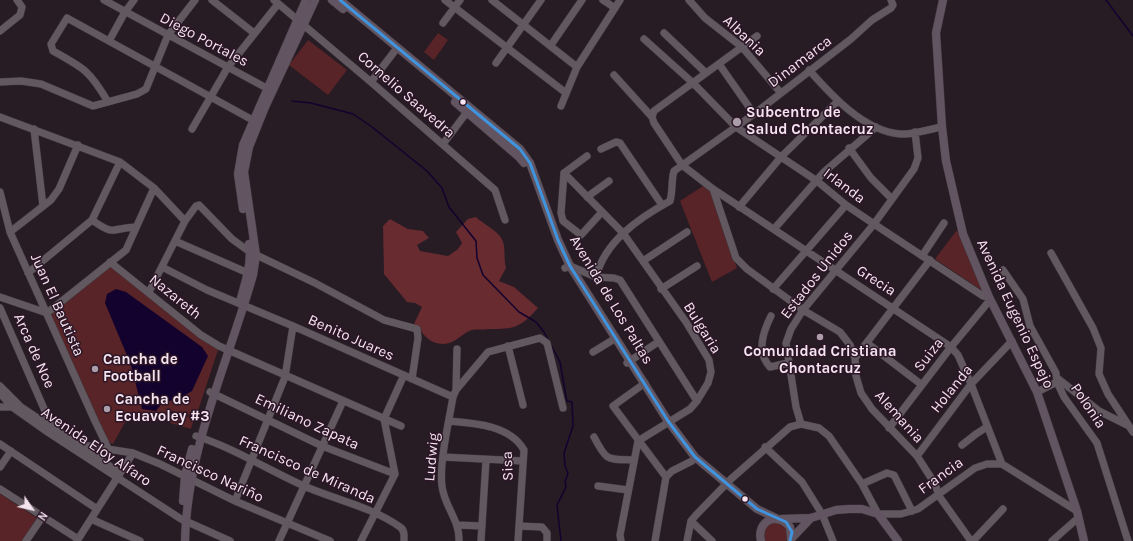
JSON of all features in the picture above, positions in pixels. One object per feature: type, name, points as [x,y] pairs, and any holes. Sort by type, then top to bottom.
[{"type":"main road","points":[[180,541],[188,477],[198,436],[253,275],[253,254],[238,174],[239,158],[300,21],[306,0]]},
{"type":"main road","points":[[300,21],[315,0]]},
{"type":"main road","name":"Avenida de Los Paltas","points":[[332,0],[345,8],[468,110],[519,157],[525,165],[552,240],[567,267],[692,461],[721,484],[727,484]]},
{"type":"main road","name":"Avenida de Los Paltas","points":[[340,0],[345,8]]},
{"type":"main road","name":"Avenida Eugenio Espejo","points":[[943,0],[936,34],[942,127],[946,161],[963,234],[990,298],[1037,392],[1084,541]]},
{"type":"main road","points":[[242,305],[253,254]]},
{"type":"main road","name":"Avenida de Los Paltas","points":[[666,422],[695,457],[757,509],[779,519]]},
{"type":"main road","points":[[757,509],[762,526]]},
{"type":"main road","name":"Francia","points":[[779,519],[811,518],[822,514],[849,509],[862,509],[878,514]]},
{"type":"main road","points":[[878,514],[898,541]]},
{"type":"main road","name":"Francia","points":[[791,539],[811,518]]},
{"type":"main road","points":[[761,541],[760,531],[762,526],[766,522],[779,519],[790,527],[791,539]]},
{"type":"main road","points":[[183,520],[185,541]]},
{"type":"street","points":[[0,31],[20,15],[22,7],[17,0]]},
{"type":"street","name":"Diego Portales","points":[[104,0],[269,90]]},
{"type":"street","points":[[109,41],[125,12],[134,0]]},
{"type":"street","points":[[0,82],[21,80],[41,84],[93,106],[138,94],[146,89],[168,35],[195,0]]},
{"type":"street","points":[[212,0],[254,33]]},
{"type":"street","points":[[445,0],[566,94]]},
{"type":"street","points":[[443,23],[460,0]]},
{"type":"street","points":[[496,63],[541,0]]},
{"type":"street","points":[[551,45],[582,0]]},
{"type":"street","points":[[603,0],[616,8]]},
{"type":"street","points":[[561,106],[577,67],[620,0]]},
{"type":"street","name":"Albania","points":[[688,0],[705,18],[742,47],[780,92]]},
{"type":"street","name":"Dinamarca","points":[[596,277],[604,256],[623,233],[670,201],[673,192],[672,179],[674,171],[754,114],[780,92],[851,39],[872,20],[891,8],[893,5],[891,0]]},
{"type":"street","points":[[497,1],[577,67]]},
{"type":"street","points":[[192,129],[228,67],[276,2]]},
{"type":"street","name":"Cornelio Saavedra","points":[[276,2],[300,21],[495,190],[505,220]]},
{"type":"street","points":[[108,102],[90,74],[81,66],[53,51],[51,48],[51,44],[67,18],[256,122]]},
{"type":"street","points":[[664,33],[706,73]]},
{"type":"street","points":[[652,117],[654,111],[757,36]]},
{"type":"street","name":"Irlanda","points":[[644,38],[693,83],[736,127],[817,181],[846,205],[874,224],[983,296],[990,298]]},
{"type":"street","points":[[371,82],[395,50]]},
{"type":"street","points":[[719,64],[754,114]]},
{"type":"street","points":[[809,70],[838,102],[876,127],[901,134],[942,127]]},
{"type":"street","name":"Grecia","points":[[614,75],[652,117],[654,123],[682,165],[712,189],[951,347],[958,355],[971,384],[1002,464]]},
{"type":"street","points":[[739,206],[781,157],[838,102]]},
{"type":"street","points":[[443,144],[468,110]]},
{"type":"street","points":[[0,117],[120,162],[154,188],[185,221]]},
{"type":"street","points":[[774,229],[824,172],[849,148],[876,127]]},
{"type":"street","points":[[34,130],[43,206]]},
{"type":"street","name":"Estados Unidos","points":[[801,424],[796,408],[788,363],[786,343],[791,329],[803,310],[874,224],[917,164],[915,132]]},
{"type":"street","points":[[601,149],[616,142],[620,143],[662,205]]},
{"type":"street","points":[[10,232],[52,200],[59,189],[78,145]]},
{"type":"street","points":[[849,148],[871,178],[892,199]]},
{"type":"street","points":[[587,156],[564,173],[563,221],[581,235],[602,212]]},
{"type":"street","points":[[28,273],[92,220],[120,162]]},
{"type":"street","name":"Bulgaria","points":[[564,173],[623,233],[661,289],[690,328],[709,360],[711,372],[708,383],[697,401],[690,409],[666,422],[638,441]]},
{"type":"street","points":[[587,197],[609,181]]},
{"type":"street","points":[[0,297],[47,313],[126,250],[154,188]]},
{"type":"street","name":"Alemania","points":[[712,189],[736,258],[773,289],[803,310],[840,332],[850,345],[855,358],[856,376],[861,393],[872,409],[917,456],[934,484],[939,496],[972,541]]},
{"type":"street","name":"Juan El Bautista","points":[[0,192],[10,232],[108,448]]},
{"type":"street","points":[[149,292],[185,221],[198,205],[232,239],[253,254],[315,283],[384,320],[406,327],[415,327],[418,335],[412,379]]},
{"type":"street","points":[[773,289],[846,205]]},
{"type":"street","points":[[92,220],[107,230],[114,232],[136,227]]},
{"type":"street","points":[[922,256],[944,223]]},
{"type":"street","points":[[643,261],[687,232]]},
{"type":"street","points":[[175,241],[248,273]]},
{"type":"street","points":[[1051,253],[1093,328],[1101,348],[1099,374],[1108,394],[1131,429]]},
{"type":"street","points":[[855,358],[930,260]]},
{"type":"street","name":"Nazareth","points":[[110,262],[201,335],[227,350],[401,426]]},
{"type":"street","points":[[661,289],[697,266]]},
{"type":"street","name":"Benito Juares","points":[[162,267],[207,290],[293,326],[412,379],[454,393]]},
{"type":"street","points":[[567,267],[587,275],[620,280],[658,342],[697,401]]},
{"type":"street","name":"Polonia","points":[[1004,270],[1023,299],[1030,326],[1056,373],[1057,380],[1064,397],[1099,447],[1128,541]]},
{"type":"street","name":"Suiza","points":[[889,428],[990,298]]},
{"type":"street","name":"Arca de Noe","points":[[0,308],[52,427]]},
{"type":"street","points":[[771,316],[763,333],[762,346],[765,357],[770,367],[788,363]]},
{"type":"street","points":[[236,501],[285,376],[293,326]]},
{"type":"street","points":[[454,393],[488,352],[540,338],[547,342],[563,408]]},
{"type":"street","points":[[593,352],[614,339]]},
{"type":"street","name":"Holanda","points":[[917,456],[971,384],[1012,341]]},
{"type":"street","points":[[629,362],[658,342]]},
{"type":"street","points":[[867,343],[922,385]]},
{"type":"street","points":[[508,346],[523,405]]},
{"type":"street","name":"Ludwig","points":[[457,349],[454,393],[444,457],[442,485],[458,525],[459,541]]},
{"type":"street","points":[[361,541],[394,474],[384,419],[404,375]]},
{"type":"street","points":[[1037,392],[1057,380],[1099,411],[1131,429]]},
{"type":"street","points":[[643,384],[613,406],[666,477]]},
{"type":"street","name":"Avenida Eloy Alfaro","points":[[0,386],[21,407],[75,443],[119,476],[183,520],[230,541]]},
{"type":"street","name":"Avenida Eloy Alfaro","points":[[0,393],[12,407],[62,442],[119,476]]},
{"type":"street","name":"Emiliano Zapata","points":[[212,393],[322,446],[394,474]]},
{"type":"street","points":[[279,541],[343,401]]},
{"type":"street","points":[[0,407],[12,407]]},
{"type":"street","name":"Sisa","points":[[449,422],[482,424],[504,433],[520,442],[524,450],[518,541]]},
{"type":"street","points":[[687,541],[691,521],[727,484],[765,447],[790,427],[801,424],[819,428],[829,436],[862,484],[878,514]]},
{"type":"street","points":[[962,445],[987,427]]},
{"type":"street","name":"Francisco de Miranda","points":[[198,436],[304,486],[375,514],[401,528],[404,533],[404,541]]},
{"type":"street","points":[[594,437],[603,454],[607,457],[634,460]]},
{"type":"street","points":[[620,538],[638,441]]},
{"type":"street","name":"Francisco Nariño","points":[[62,442],[133,453],[188,477],[236,501],[330,541]]},
{"type":"street","points":[[0,444],[97,509]]},
{"type":"street","points":[[765,447],[802,482],[822,514],[833,541]]},
{"type":"street","points":[[0,467],[11,451]]},
{"type":"street","points":[[0,489],[78,540],[133,453]]},
{"type":"street","points":[[444,457],[523,461]]},
{"type":"street","points":[[480,541],[486,460]]},
{"type":"street","points":[[655,541],[666,477],[672,471],[692,461]]},
{"type":"street","name":"Francia","points":[[878,514],[901,514],[912,511],[939,496],[976,468],[987,464],[1002,464]]},
{"type":"street","points":[[1002,464],[1077,515],[1052,541]]},
{"type":"street","points":[[862,484],[887,473],[894,475],[912,511]]},
{"type":"street","points":[[598,486],[628,490]]},
{"type":"street","points":[[972,541],[1003,509]]},
{"type":"street","points":[[26,541],[43,516]]},
{"type":"street","points":[[91,519],[136,540]]},
{"type":"street","points":[[691,521],[712,541]]},
{"type":"street","points":[[458,525],[482,526]]},
{"type":"street","points":[[519,526],[542,527],[547,533],[547,541]]},
{"type":"shaded area","points":[[438,33],[448,40],[434,60],[424,52]]},
{"type":"shaded area","points":[[308,40],[347,70],[328,95],[289,65]]},
{"type":"shaded area","points":[[703,186],[711,191],[737,268],[712,282],[680,201]]},
{"type":"shaded area","points":[[476,217],[497,233],[503,241],[506,268],[499,281],[514,287],[538,308],[526,320],[511,328],[472,330],[447,344],[432,342],[414,324],[422,307],[415,303],[407,302],[384,274],[383,226],[390,219],[408,229],[423,231],[429,238],[417,245],[420,251],[448,256],[458,249],[462,243],[456,232],[468,219]]},
{"type":"shaded area","points":[[957,230],[983,291],[935,259]]},
{"type":"shaded area","points":[[110,266],[218,350],[196,417],[174,411],[170,411],[166,420],[152,421],[129,415],[113,444],[107,441],[51,315]]},
{"type":"shaded area","points":[[116,289],[126,292],[202,347],[208,356],[192,391],[180,398],[162,403],[156,411],[142,409],[131,365],[105,303],[107,294]]},
{"type":"shaded area","points":[[174,411],[194,419],[191,429],[170,423]]},
{"type":"shaded area","points":[[0,494],[37,518],[22,541],[0,541]]},
{"type":"shaded area","points":[[776,521],[786,527],[786,541],[765,541],[763,537],[765,526]]},
{"type":"waterway","points":[[1106,0],[1133,36]]},
{"type":"waterway","points":[[292,101],[311,103],[353,114],[372,127],[427,171],[442,188],[449,207],[476,241],[477,258],[483,275],[519,312],[536,322],[544,332],[560,362],[567,401],[572,402],[573,426],[564,453],[565,466],[568,473],[565,482],[566,487],[557,505],[561,541]]},
{"type":"transit line","points":[[340,0],[520,149],[530,163],[558,240],[570,266],[668,421],[695,457],[757,509],[786,522],[792,532],[790,541]]},
{"type":"place","name":"Subcentro de Salud Chontacruz","points":[[737,122]]},
{"type":"place","name":"Comunidad Cristiana Chontacruz","points":[[820,337]]},
{"type":"place","name":"Cancha de Football","points":[[95,369]]},
{"type":"place","name":"Cancha de Ecuavoley #3","points":[[107,409]]}]
